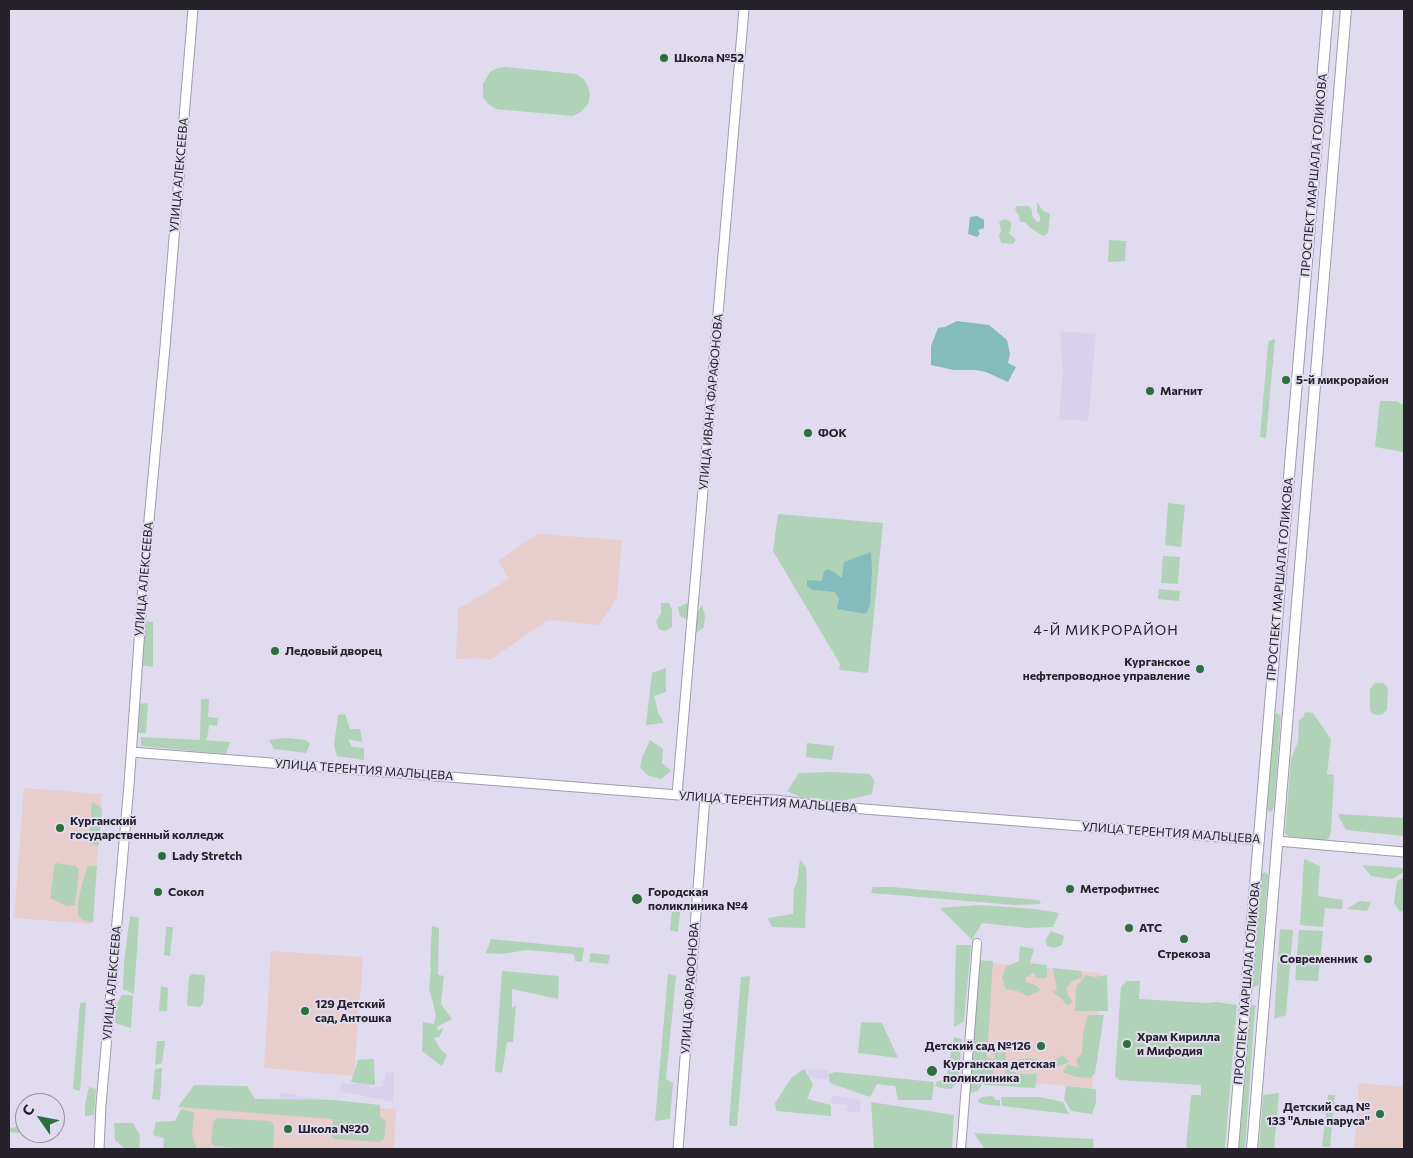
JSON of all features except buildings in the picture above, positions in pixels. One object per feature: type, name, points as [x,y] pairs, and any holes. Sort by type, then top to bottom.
[{"type":"main road","name":"ПРОСПЕКТ МАРШАЛА ГОЛИКОВА","points":[[1233,1149],[1328,9]]},
{"type":"main road","name":"ПРОСПЕКТ МАРШАЛА ГОЛИКОВА","points":[[1252,1149],[1346,9]]},
{"type":"main road","points":[[1279,596],[1297,597]]},
{"type":"main road","points":[[1270,704],[1288,705]]},
{"type":"main road","name":"УЛИЦА ТЕРЕНТИЯ МАЛЬЦЕВА","points":[[1259,840],[1277,841]]},
{"type":"main road","points":[[1246,994],[1264,995]]},
{"type":"street","name":"УЛИЦА АЛЕКСЕЕВА","points":[[99,1149],[144,575],[193,9]]},
{"type":"street","name":"УЛИЦА ИВАНА ФАРАФОНОВА","points":[[677,795],[744,9]]},
{"type":"street","name":"УЛИЦА ТЕРЕНТИЯ МАЛЬЦЕВА","points":[[131,752],[677,795],[776,800],[813,805],[1259,840]]},
{"type":"street","name":"УЛИЦА ФАРАФОНОВА","points":[[678,1149],[705,797]]},
{"type":"street","name":"УЛИЦА ТЕРЕНТИЯ МАЛЬЦЕВА","points":[[1277,841],[1404,852]]},
{"type":"street","points":[[961,1149],[977,942]]},
{"type":"shaded area","points":[[505,67],[576,74],[584,79],[588,86],[590,94],[588,104],[581,112],[573,116],[496,109],[488,104],[483,97],[483,84],[490,72]]},
{"type":"shaded area","points":[[1037,202],[1043,211],[1050,214],[1048,233],[1043,236],[1025,222],[1020,222],[1015,209],[1017,206],[1029,206],[1032,210],[1032,216],[1037,222],[1040,221],[1040,216],[1037,213]]},
{"type":"shaded area","points":[[977,216],[984,220],[984,228],[978,230],[980,234],[977,237],[968,234],[970,217]]},
{"type":"shaded area","points":[[1005,219],[1011,222],[1009,233],[1016,240],[1013,244],[1001,243],[999,222]]},
{"type":"shaded area","points":[[1109,240],[1126,241],[1125,261],[1108,262]]},
{"type":"shaded area","points":[[957,321],[989,325],[1007,340],[1010,354],[1008,363],[1016,367],[1008,382],[986,372],[954,370],[931,365],[931,346],[938,328]]},
{"type":"shaded area","points":[[1060,331],[1096,334],[1088,421],[1059,419],[1063,370]]},
{"type":"shaded area","points":[[1275,339],[1266,438],[1260,437],[1268,344],[1269,341]]},
{"type":"shaded area","points":[[1380,401],[1396,401],[1404,405],[1403,452],[1375,447]]},
{"type":"shaded area","points":[[1168,503],[1185,505],[1181,547],[1165,545]]},
{"type":"shaded area","points":[[778,514],[883,523],[868,673],[839,670],[840,664],[773,551]]},
{"type":"shaded area","points":[[537,534],[622,540],[617,598],[612,606],[599,625],[548,620],[490,660],[476,658],[456,659],[458,609],[509,579],[498,561]]},
{"type":"shaded area","points":[[871,552],[870,605],[866,614],[837,609],[839,599],[835,592],[812,590],[807,586],[807,580],[822,581],[824,571],[829,569],[842,578],[844,562]]},
{"type":"shaded area","points":[[1163,556],[1180,557],[1178,584],[1161,583]]},
{"type":"shaded area","points":[[1159,589],[1180,591],[1179,601],[1158,599]]},
{"type":"shaded area","points":[[693,601],[696,614],[702,605],[705,616],[704,627],[696,633],[694,623],[680,616],[678,607]]},
{"type":"shaded area","points":[[661,603],[669,603],[672,610],[672,627],[665,631],[659,629],[656,622],[661,613]]},
{"type":"shaded area","points":[[145,621],[153,622],[153,667],[140,665]]},
{"type":"shaded area","points":[[666,668],[666,692],[654,696],[658,712],[664,723],[646,725],[652,673]]},
{"type":"shaded area","points":[[1375,683],[1386,685],[1388,690],[1387,710],[1379,715],[1373,714],[1370,710],[1370,689]]},
{"type":"shaded area","points":[[201,699],[209,699],[208,717],[218,718],[217,726],[209,725],[207,739],[204,740],[230,742],[226,754],[141,746],[141,737],[200,740]]},
{"type":"shaded area","points":[[148,703],[146,733],[134,733],[138,704]]},
{"type":"shaded area","points":[[1305,712],[1313,713],[1331,739],[1327,774],[1334,775],[1331,832],[1329,838],[1324,841],[1290,837],[1285,834],[1291,759],[1298,742],[1299,720],[1303,718]]},
{"type":"shaded area","points":[[1277,713],[1281,716],[1274,807],[1271,812],[1267,809],[1274,716]]},
{"type":"shaded area","points":[[345,714],[350,729],[360,729],[362,742],[348,739],[352,747],[364,748],[364,760],[337,756],[334,745],[338,715]]},
{"type":"shaded area","points":[[285,738],[306,740],[310,744],[306,753],[274,749],[269,740]]},
{"type":"shaded area","points":[[650,740],[663,749],[662,763],[671,771],[661,779],[647,775],[640,767]]},
{"type":"shaded area","points":[[807,743],[834,746],[832,760],[806,757]]},
{"type":"shaded area","points":[[799,773],[870,774],[874,781],[872,794],[833,803],[818,798],[804,799],[787,791]]},
{"type":"shaded area","name":"Курганский государственный колледж","points":[[24,788],[102,794],[92,924],[14,918]]},
{"type":"shaded area","points":[[92,802],[102,808],[99,846],[89,843]]},
{"type":"shaded area","points":[[1339,814],[1404,818],[1404,836],[1346,830]]},
{"type":"shaded area","points":[[1304,859],[1320,866],[1318,896],[1343,900],[1342,909],[1325,908],[1323,927],[1300,925]]},
{"type":"shaded area","points":[[800,860],[806,867],[805,928],[772,927],[768,918],[793,914],[794,888],[797,882]]},
{"type":"shaded area","points":[[55,863],[76,866],[79,870],[75,905],[67,906],[50,898]]},
{"type":"shaded area","points":[[1362,865],[1404,868],[1404,872],[1392,879],[1371,876]]},
{"type":"shaded area","points":[[88,866],[97,866],[93,922],[82,920],[78,915],[78,901]]},
{"type":"shaded area","points":[[1265,872],[1268,875],[1259,984],[1255,987],[1251,983],[1261,874]]},
{"type":"shaded area","points":[[1404,877],[1404,910],[1400,912],[1394,903],[1397,881]]},
{"type":"shaded area","points":[[873,887],[1039,900],[1041,904],[1015,905],[871,893]]},
{"type":"shaded area","points":[[1360,901],[1371,902],[1367,911],[1346,909]]},
{"type":"shaded area","points":[[673,902],[681,903],[678,932],[670,930]]},
{"type":"shaded area","points":[[978,905],[1035,909],[1059,913],[1053,927],[1028,928],[982,923],[972,940],[940,908]]},
{"type":"shaded area","points":[[130,916],[139,918],[134,994],[123,989],[124,962]]},
{"type":"shaded area","points":[[432,926],[439,928],[438,975],[444,976],[441,1004],[452,1019],[437,1027],[438,1030],[444,1028],[439,1037],[434,1038],[440,1049],[447,1055],[442,1066],[422,1051],[423,1022],[434,1024],[436,1015],[429,988]]},
{"type":"shaded area","points":[[166,927],[173,927],[170,956],[164,955]]},
{"type":"shaded area","points":[[1280,929],[1293,930],[1286,1015],[1274,1019]]},
{"type":"shaded area","points":[[1299,930],[1323,931],[1318,981],[1295,980]]},
{"type":"shaded area","points":[[1051,931],[1064,936],[1062,945],[1054,948],[1047,946],[1045,940]]},
{"type":"shaded area","points":[[491,939],[584,948],[582,962],[575,961],[574,954],[527,950],[502,954],[486,953]]},
{"type":"shaded area","points":[[956,945],[971,945],[964,1021],[954,1027]]},
{"type":"shaded area","points":[[1020,946],[1034,949],[1030,963],[1047,965],[1047,978],[1036,978],[1034,972],[1025,978],[1026,982],[1035,985],[1041,990],[1028,996],[1006,989],[1002,978],[1006,967],[1019,961]]},
{"type":"shaded area","points":[[271,951],[363,957],[354,1076],[264,1068]]},
{"type":"shaded area","points":[[590,953],[610,955],[608,964],[589,962]]},
{"type":"shaded area","points":[[975,960],[993,961],[987,1058],[995,1059],[994,1052],[1006,1053],[1006,1061],[997,1065],[992,1072],[996,1075],[1005,1074],[1006,1066],[1012,1067],[1013,1071],[1019,1074],[1037,1074],[1035,1088],[984,1085],[984,1081],[978,1091],[966,1094]]},
{"type":"shaded area","name":"Детский сад №126","points":[[993,963],[1101,973],[1092,1088],[984,1079]]},
{"type":"shaded area","points":[[1053,968],[1081,971],[1082,978],[1072,981],[1066,989],[1068,996],[1073,1002],[1067,1006],[1061,998],[1052,992],[1057,990]]},
{"type":"shaded area","points":[[502,971],[559,976],[558,999],[512,989],[512,1008],[516,1006],[513,1042],[507,1042],[502,1073],[495,1071]]},
{"type":"shaded area","points":[[192,974],[203,975],[205,978],[203,1004],[200,1007],[187,1004],[189,977]]},
{"type":"shaded area","points":[[668,974],[676,976],[666,1079],[673,1083],[670,1119],[655,1121]]},
{"type":"shaded area","points":[[1086,975],[1095,977],[1107,975],[1108,1011],[1075,1011],[1076,987]]},
{"type":"shaded area","points":[[750,976],[737,1126],[730,1126],[741,977]]},
{"type":"shaded area","points":[[1126,981],[1140,981],[1139,999],[1216,1002],[1237,1005],[1225,1149],[1186,1149],[1191,1095],[1201,1095],[1201,1085],[1119,1080],[1115,1076],[1121,987]]},
{"type":"shaded area","points":[[161,986],[168,988],[167,1011],[159,1011]]},
{"type":"shaded area","points":[[122,995],[133,995],[131,1028],[115,1023],[116,1005]]},
{"type":"shaded area","points":[[86,1002],[80,1091],[73,1089],[80,1003]]},
{"type":"shaded area","points":[[1250,1005],[1256,1006],[1245,1149],[1239,1149]]},
{"type":"shaded area","points":[[1088,1015],[1104,1015],[1095,1073],[1090,1078],[1076,1077],[1063,1072],[1068,1064],[1079,1068],[1076,1060],[1082,1053],[1083,1033]]},
{"type":"shaded area","points":[[861,1022],[882,1023],[898,1058],[858,1053]]},
{"type":"shaded area","points":[[954,1037],[962,1039],[958,1082],[951,1089],[941,1088],[935,1086],[937,1081],[946,1080]]},
{"type":"shaded area","points":[[157,1041],[165,1041],[162,1063],[155,1065]]},
{"type":"shaded area","points":[[1063,1055],[1069,1062],[1051,1069],[1019,1067],[1008,1061],[1029,1058],[1050,1062]]},
{"type":"shaded area","points":[[374,1059],[375,1085],[351,1082],[358,1060]]},
{"type":"shaded area","points":[[162,1068],[160,1100],[152,1099],[155,1069]]},
{"type":"shaded area","points":[[804,1069],[813,1084],[807,1099],[831,1105],[831,1116],[776,1111],[775,1103],[792,1077]]},
{"type":"shaded area","points":[[809,1069],[828,1070],[827,1080],[808,1077]]},
{"type":"shaded area","points":[[386,1072],[394,1073],[393,1102],[340,1091],[341,1083],[355,1084],[359,1080],[368,1082],[370,1088],[382,1087]]},
{"type":"shaded area","points":[[836,1072],[934,1082],[932,1100],[898,1100],[895,1086],[877,1084],[870,1097],[830,1083],[828,1074]]},
{"type":"shaded area","name":"Детский сад № 133 \"Алые паруса\"","points":[[1359,1083],[1404,1087],[1404,1149],[1354,1149]]},
{"type":"shaded area","points":[[194,1085],[247,1086],[255,1099],[334,1100],[380,1105],[380,1117],[386,1120],[384,1139],[379,1142],[336,1139],[332,1137],[333,1119],[178,1107]]},
{"type":"shaded area","points":[[1066,1086],[1096,1089],[1096,1103],[1092,1114],[1071,1111],[1064,1099]]},
{"type":"shaded area","points":[[89,1087],[96,1089],[94,1115],[85,1116],[85,1104]]},
{"type":"shaded area","points":[[280,1093],[340,1101],[340,1107],[280,1103]]},
{"type":"shaded area","points":[[1279,1093],[1274,1149],[1259,1149],[1263,1095]]},
{"type":"shaded area","points":[[832,1095],[861,1100],[860,1113],[847,1111],[848,1105],[831,1103]]},
{"type":"shaded area","points":[[1328,1095],[1335,1095],[1330,1147],[1322,1147]]},
{"type":"shaded area","points":[[992,1096],[996,1100],[1000,1100],[1000,1106],[982,1104],[977,1101],[982,1097]]},
{"type":"shaded area","points":[[1001,1097],[1040,1097],[1063,1102],[1069,1114],[1002,1106]]},
{"type":"shaded area","name":"Школа №20","points":[[184,1098],[396,1109],[394,1149],[179,1149]]},
{"type":"shaded area","points":[[871,1102],[954,1115],[952,1149],[874,1149]]},
{"type":"shaded area","points":[[181,1109],[194,1112],[192,1135],[197,1149],[163,1149],[164,1138],[153,1135],[156,1122],[175,1121]]},
{"type":"shaded area","points":[[217,1118],[270,1121],[274,1125],[273,1147],[270,1149],[247,1149],[215,1146],[211,1143],[213,1122]]},
{"type":"shaded area","points":[[114,1123],[133,1123],[140,1135],[139,1149],[125,1149],[115,1140]]},
{"type":"shaded area","points":[[9,1127],[15,1127],[15,1132],[9,1132]]},
{"type":"shaded area","points":[[974,1133],[1093,1139],[1094,1149],[984,1148]]},
{"type":"place","name":"Школа №52","points":[[664,58]]},
{"type":"place","name":"5-й микрорайон","points":[[1286,380]]},
{"type":"place","name":"Магнит","points":[[1150,391]]},
{"type":"place","name":"ФОК","points":[[808,433]]},
{"type":"place","name":"Ледовый дворец","points":[[275,651]]},
{"type":"place","name":"Курганское нефтепроводное управление","points":[[1200,669]]},
{"type":"place","name":"Курганский государственный колледж","points":[[60,828]]},
{"type":"place","name":"Lady Stretch","points":[[162,856]]},
{"type":"place","name":"Метрофитнес","points":[[1070,889]]},
{"type":"place","name":"Сокол","points":[[158,892]]},
{"type":"place","name":"Городская поликлиника №4","points":[[637,899]]},
{"type":"place","name":"АТС","points":[[1129,928]]},
{"type":"place","name":"Стрекоза","points":[[1184,939]]},
{"type":"place","name":"Современник","points":[[1368,959]]},
{"type":"place","name":"129 Детский сад, Антошка","points":[[305,1011]]},
{"type":"place","name":"Храм Кирилла и Мифодия","points":[[1127,1044]]},
{"type":"place","name":"Детский сад №126","points":[[1041,1046]]},
{"type":"place","name":"Курганская детская поликлиника","points":[[932,1071]]},
{"type":"place","name":"Детский сад № 133 \"Алые паруса\"","points":[[1380,1114]]},
{"type":"place","name":"Школа №20","points":[[288,1129]]},
{"type":"district","name":"4-Й МИКРОРАЙОН","points":[[1106,630]]}]
